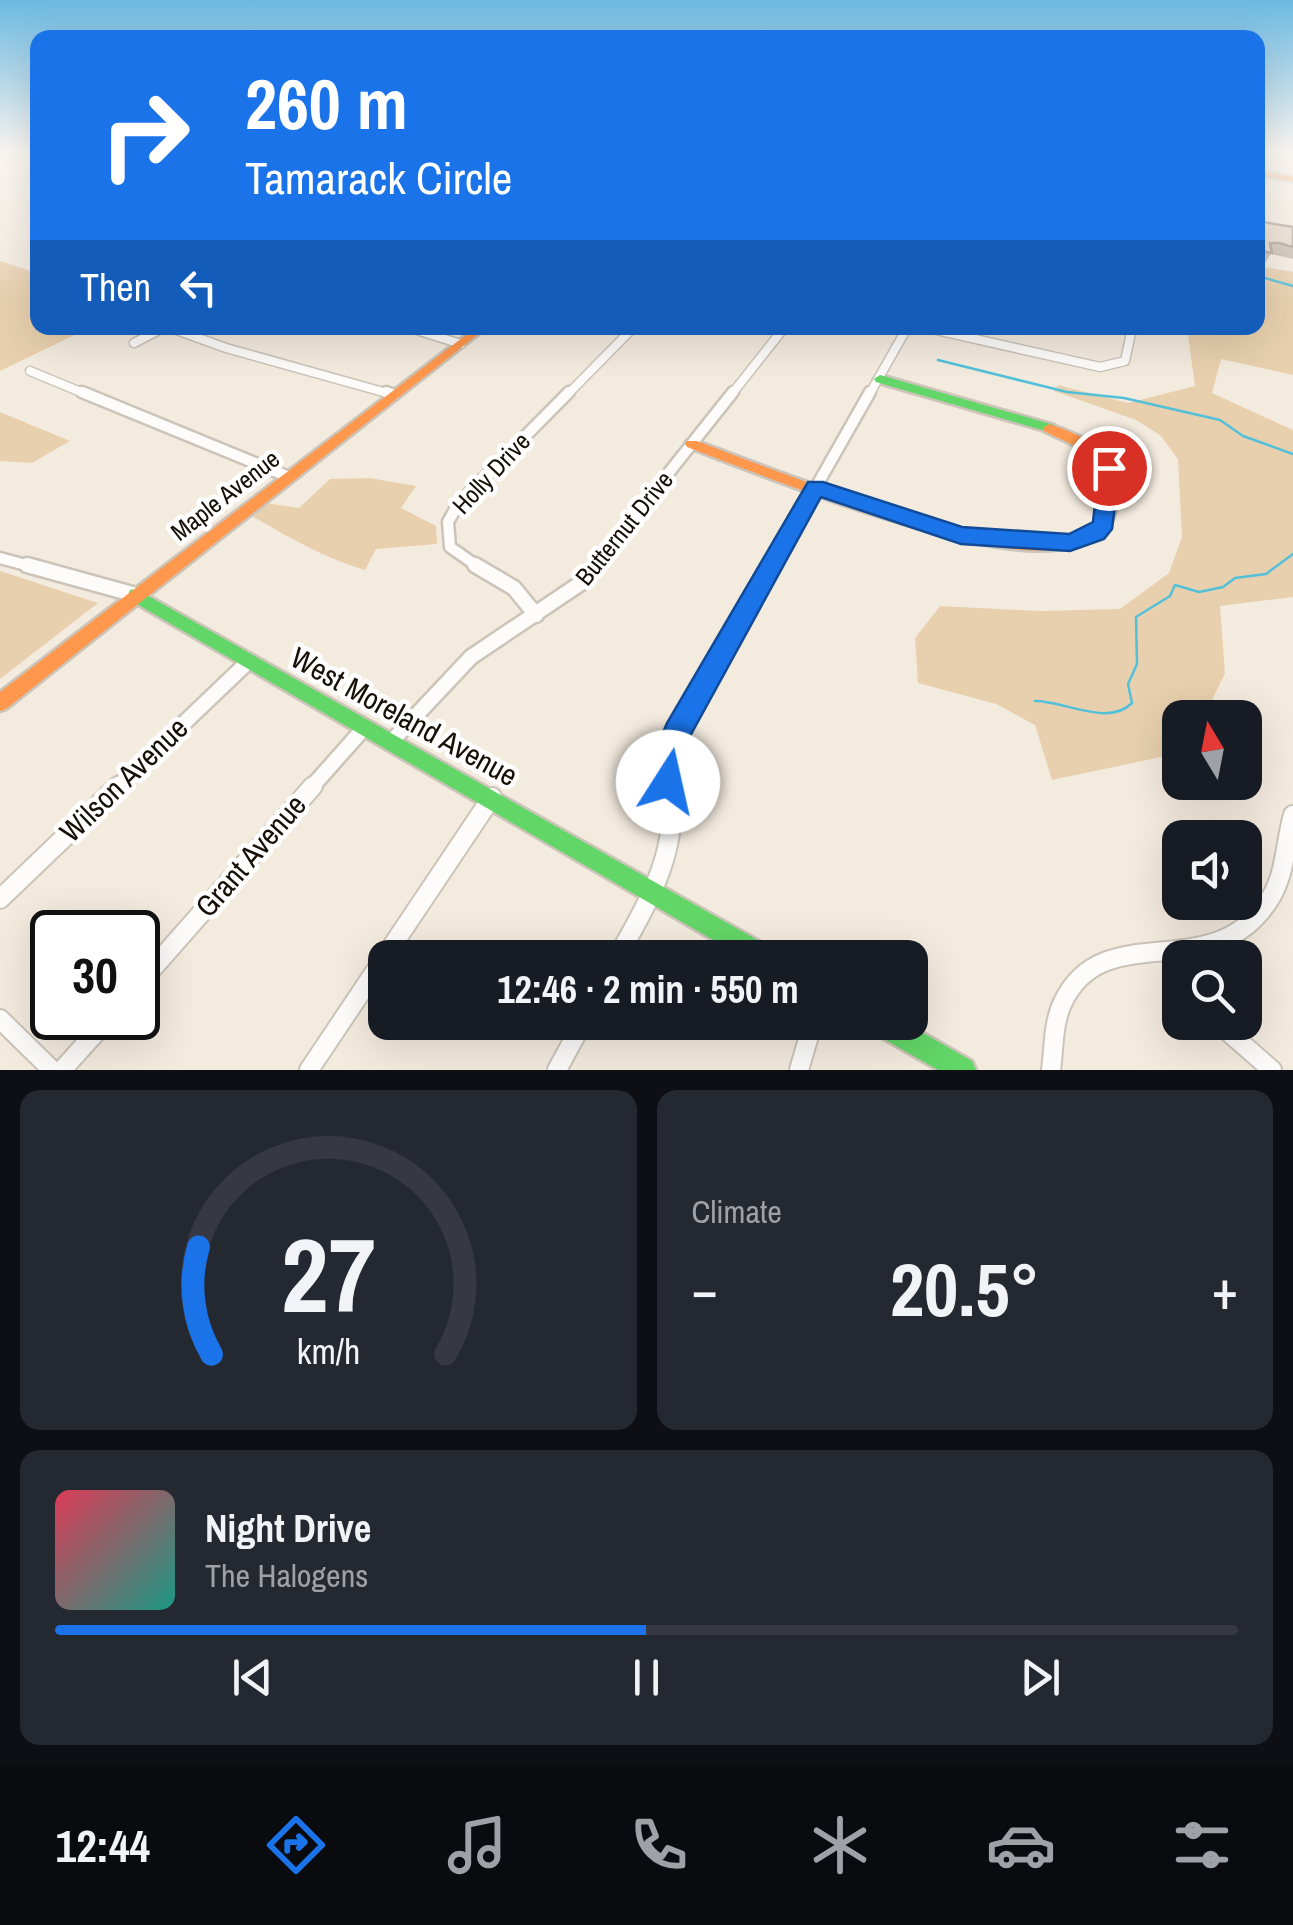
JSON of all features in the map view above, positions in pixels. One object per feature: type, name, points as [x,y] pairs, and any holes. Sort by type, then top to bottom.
[{"type":"street","points":[[134,343],[152,335]]},
{"type":"street","points":[[187,335],[260,361],[340,376],[394,395]]},
{"type":"street","points":[[432,335],[461,344]]},
{"type":"street","name":"Maple Avenue","points":[[0,703],[472,335]]},
{"type":"street","name":"Holly Drive","points":[[536,615],[508,582],[455,554],[446,537],[448,519],[458,504],[626,335]]},
{"type":"street","name":"Butternut Drive","points":[[393,740],[457,669],[581,583],[778,335]]},
{"type":"street","points":[[627,940],[653,890],[672,830],[666,768],[671,747],[902,335]]},
{"type":"street","points":[[957,335],[1100,368],[1125,361],[1131,335]]},
{"type":"street","points":[[30,371],[289,477]]},
{"type":"street","points":[[692,444],[961,536],[1070,542],[1096,533],[1104,523],[1112,474],[1104,460],[1085,443],[1050,427],[880,379]]},
{"type":"street","name":"West Moreland Avenue","points":[[0,558],[136,596],[737,940]]},
{"type":"street","name":"Wilson Avenue","points":[[0,898],[249,661]]},
{"type":"street","name":"Grant Avenue","points":[[160,960],[365,727]]},
{"type":"street","points":[[309,1070],[492,797]]},
{"type":"street","points":[[1224,940],[1256,918],[1277,888],[1293,815]]},
{"type":"street","points":[[1052,1070],[1061,1006],[1080,974],[1106,956],[1162,959]]},
{"type":"street","points":[[0,1020],[52,1070]]},
{"type":"street","points":[[62,1070],[89,1040]]},
{"type":"street","points":[[558,1070],[574,1040]]},
{"type":"street","points":[[799,1070],[808,1040]]},
{"type":"street","points":[[910,1040],[963,1070]]},
{"type":"street","points":[[1238,1040],[1272,1070]]},
{"type":"shaded area","points":[[0,261],[30,271],[30,335],[75,335],[0,371]]},
{"type":"shaded area","points":[[1265,267],[1293,272],[1293,375],[1221,359],[1212,393],[1293,430],[1293,597],[1220,606],[1225,673],[1212,700],[1162,700],[1162,757],[1052,780],[1035,725],[996,704],[918,683],[915,638],[940,606],[1040,611],[1120,609],[1169,573],[1182,537],[1178,459],[1160,435],[1136,420],[1054,391],[1058,385],[1128,403],[1195,386],[1188,335],[1265,335]]},
{"type":"shaded area","points":[[0,412],[70,441],[32,463],[0,461]]},
{"type":"shaded area","points":[[370,478],[416,486],[401,508],[436,526],[437,544],[376,549],[365,570],[320,553],[250,515],[265,503],[299,508],[330,479]]},
{"type":"shaded area","points":[[0,571],[98,603],[0,679]]},
{"type":"building","points":[[1265,222],[1293,227],[1293,247],[1270,243],[1272,253],[1265,252]]},
{"type":"waterway","points":[[1265,278],[1293,286]]},
{"type":"waterway","points":[[938,360],[1067,392],[1124,398],[1220,420],[1243,436],[1293,454]]},
{"type":"waterway","points":[[1035,701],[1099,713],[1122,710],[1132,703],[1128,684],[1137,664],[1136,617],[1170,596],[1175,585],[1199,592],[1223,587],[1235,578],[1266,574],[1293,554]]},
{"type":"traffic: fast","points":[[880,379],[1049,428]]},
{"type":"traffic: fast","points":[[136,595],[736,940]]},
{"type":"traffic: fast","points":[[910,1040],[963,1070]]},
{"type":"traffic: slow","points":[[0,703],[472,335]]},
{"type":"traffic: slow","points":[[692,444],[896,517],[1015,544],[1062,544],[1101,528],[1110,504],[1111,477],[1110,469],[1097,453],[1049,428]]},
{"type":"route","points":[[668,782],[666,758],[677,732],[816,488],[961,536],[1062,543],[1082,540],[1096,533],[1104,523],[1112,474],[1109,468]]}]
